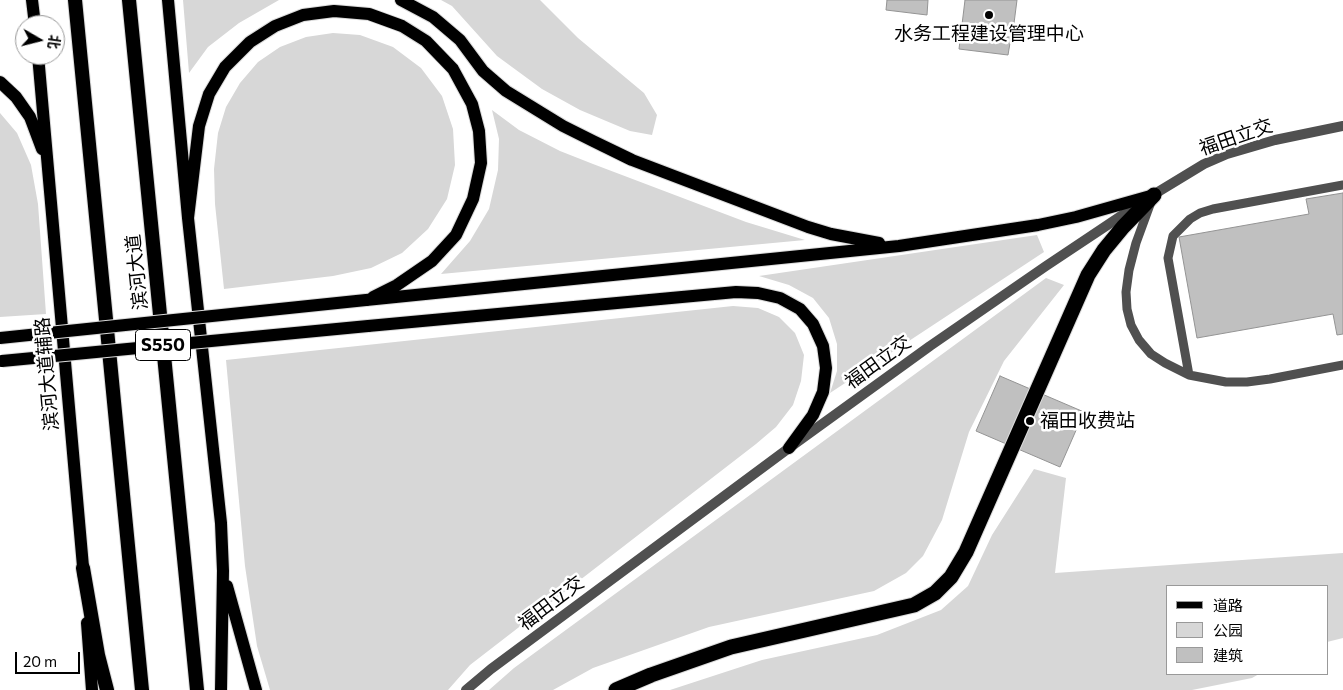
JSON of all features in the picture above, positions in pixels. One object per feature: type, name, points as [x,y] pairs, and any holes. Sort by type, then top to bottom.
[{"type":"highway","name":"滨河大道","points":[[75,0],[142,690]]},
{"type":"highway","name":"滨河大道","points":[[129,0],[197,690]]},
{"type":"highway","points":[[616,690],[660,671],[731,647],[914,605],[935,593],[951,577],[966,552],[1088,275],[1104,250],[1154,195]]},
{"type":"highway","points":[[83,568],[98,655],[107,690]]},
{"type":"main road","points":[[32,0],[34,15]]},
{"type":"main road","points":[[168,0],[188,218],[221,523],[223,571],[221,690]]},
{"type":"main road","points":[[401,0],[433,16],[460,40],[483,70],[506,91],[563,126],[624,156],[808,227],[858,240],[899,246]]},
{"type":"main road","points":[[188,218],[199,126],[209,94],[226,67],[250,42],[275,26],[303,15],[334,11],[369,14],[402,26],[426,41],[453,69],[472,104],[479,131],[480,163],[473,199],[456,235],[432,261],[396,285],[366,300]]},
{"type":"main road","name":"滨河大道辅路","points":[[39,65],[92,690]]},
{"type":"main road","points":[[0,82],[16,96],[30,117],[48,164]]},
{"type":"main road","points":[[0,338],[899,246],[1038,225],[1076,217],[1154,195]]},
{"type":"main road","points":[[1,361],[736,292],[758,293],[780,298],[800,309],[813,324],[823,346],[826,368],[823,392],[813,415],[789,448]]},
{"type":"main road","points":[[223,571],[256,690]]},
{"type":"street","name":"福田立交","points":[[466,690],[491,669],[789,448],[953,330],[1154,195],[1204,164],[1227,154],[1268,142],[1343,126]]},
{"type":"lane","points":[[1189,375],[1168,258],[1173,236],[1190,219],[1200,213],[1213,209],[1343,185]]},
{"type":"lane","points":[[1154,195],[1136,242],[1128,270],[1126,292],[1127,309],[1131,325],[1151,354],[1189,375],[1226,382],[1247,382],[1343,365]]},
{"type":"green space","points":[[183,0],[279,0],[239,23],[208,47],[189,73]]},
{"type":"green space","points":[[441,0],[540,0],[578,38],[644,93],[657,115],[652,135],[630,131],[580,110],[542,89],[497,56],[452,6]]},
{"type":"green space","points":[[333,33],[360,35],[393,47],[421,68],[442,96],[453,129],[455,165],[447,199],[428,229],[402,253],[371,268],[333,276],[224,289],[215,204],[214,169],[218,133],[226,107],[240,83],[258,62],[280,47],[306,37]]},
{"type":"green space","points":[[492,110],[519,130],[560,151],[746,222],[805,240],[441,274],[470,241],[489,209],[498,170],[499,139]]},
{"type":"green space","points":[[0,113],[17,133],[31,165],[38,204],[46,314],[0,317]]},
{"type":"green space","points":[[1037,235],[1044,252],[830,393],[837,371],[837,344],[829,318],[813,298],[789,285],[759,276]]},
{"type":"green space","points":[[1046,278],[1064,285],[1004,361],[969,432],[942,520],[923,556],[906,573],[874,591],[709,627],[593,668],[553,690],[489,690],[514,668]]},
{"type":"green space","points":[[733,306],[758,308],[779,317],[795,333],[804,355],[801,381],[793,405],[776,427],[756,444],[470,665],[448,690],[270,690],[257,646],[245,566],[226,360]]},
{"type":"green space","points":[[1034,469],[1066,478],[1055,573],[1343,553],[1343,638],[1328,642],[1328,585],[1166,585],[1166,675],[1257,675],[1252,678],[1192,690],[670,690],[762,660],[877,635],[941,610],[968,586],[992,535]]},
{"type":"building","name":"水务工程建设管理中心","points":[[887,0],[928,0],[927,15],[886,10]]},
{"type":"building","name":"水务工程建设管理中心","points":[[965,0],[1017,0],[1013,31],[1006,30],[1005,37],[1011,37],[1008,55],[959,49]]},
{"type":"building","points":[[1343,193],[1343,334],[1337,335],[1333,314],[1197,338],[1179,237],[1309,214],[1306,199]]},
{"type":"building","name":"福田收费站","points":[[1000,376],[1084,412],[1060,467],[976,431]]},
{"type":"place","name":"水务工程建设管理中心","points":[[989,15]]},
{"type":"place","name":"福田收费站","points":[[1030,421]]}]
